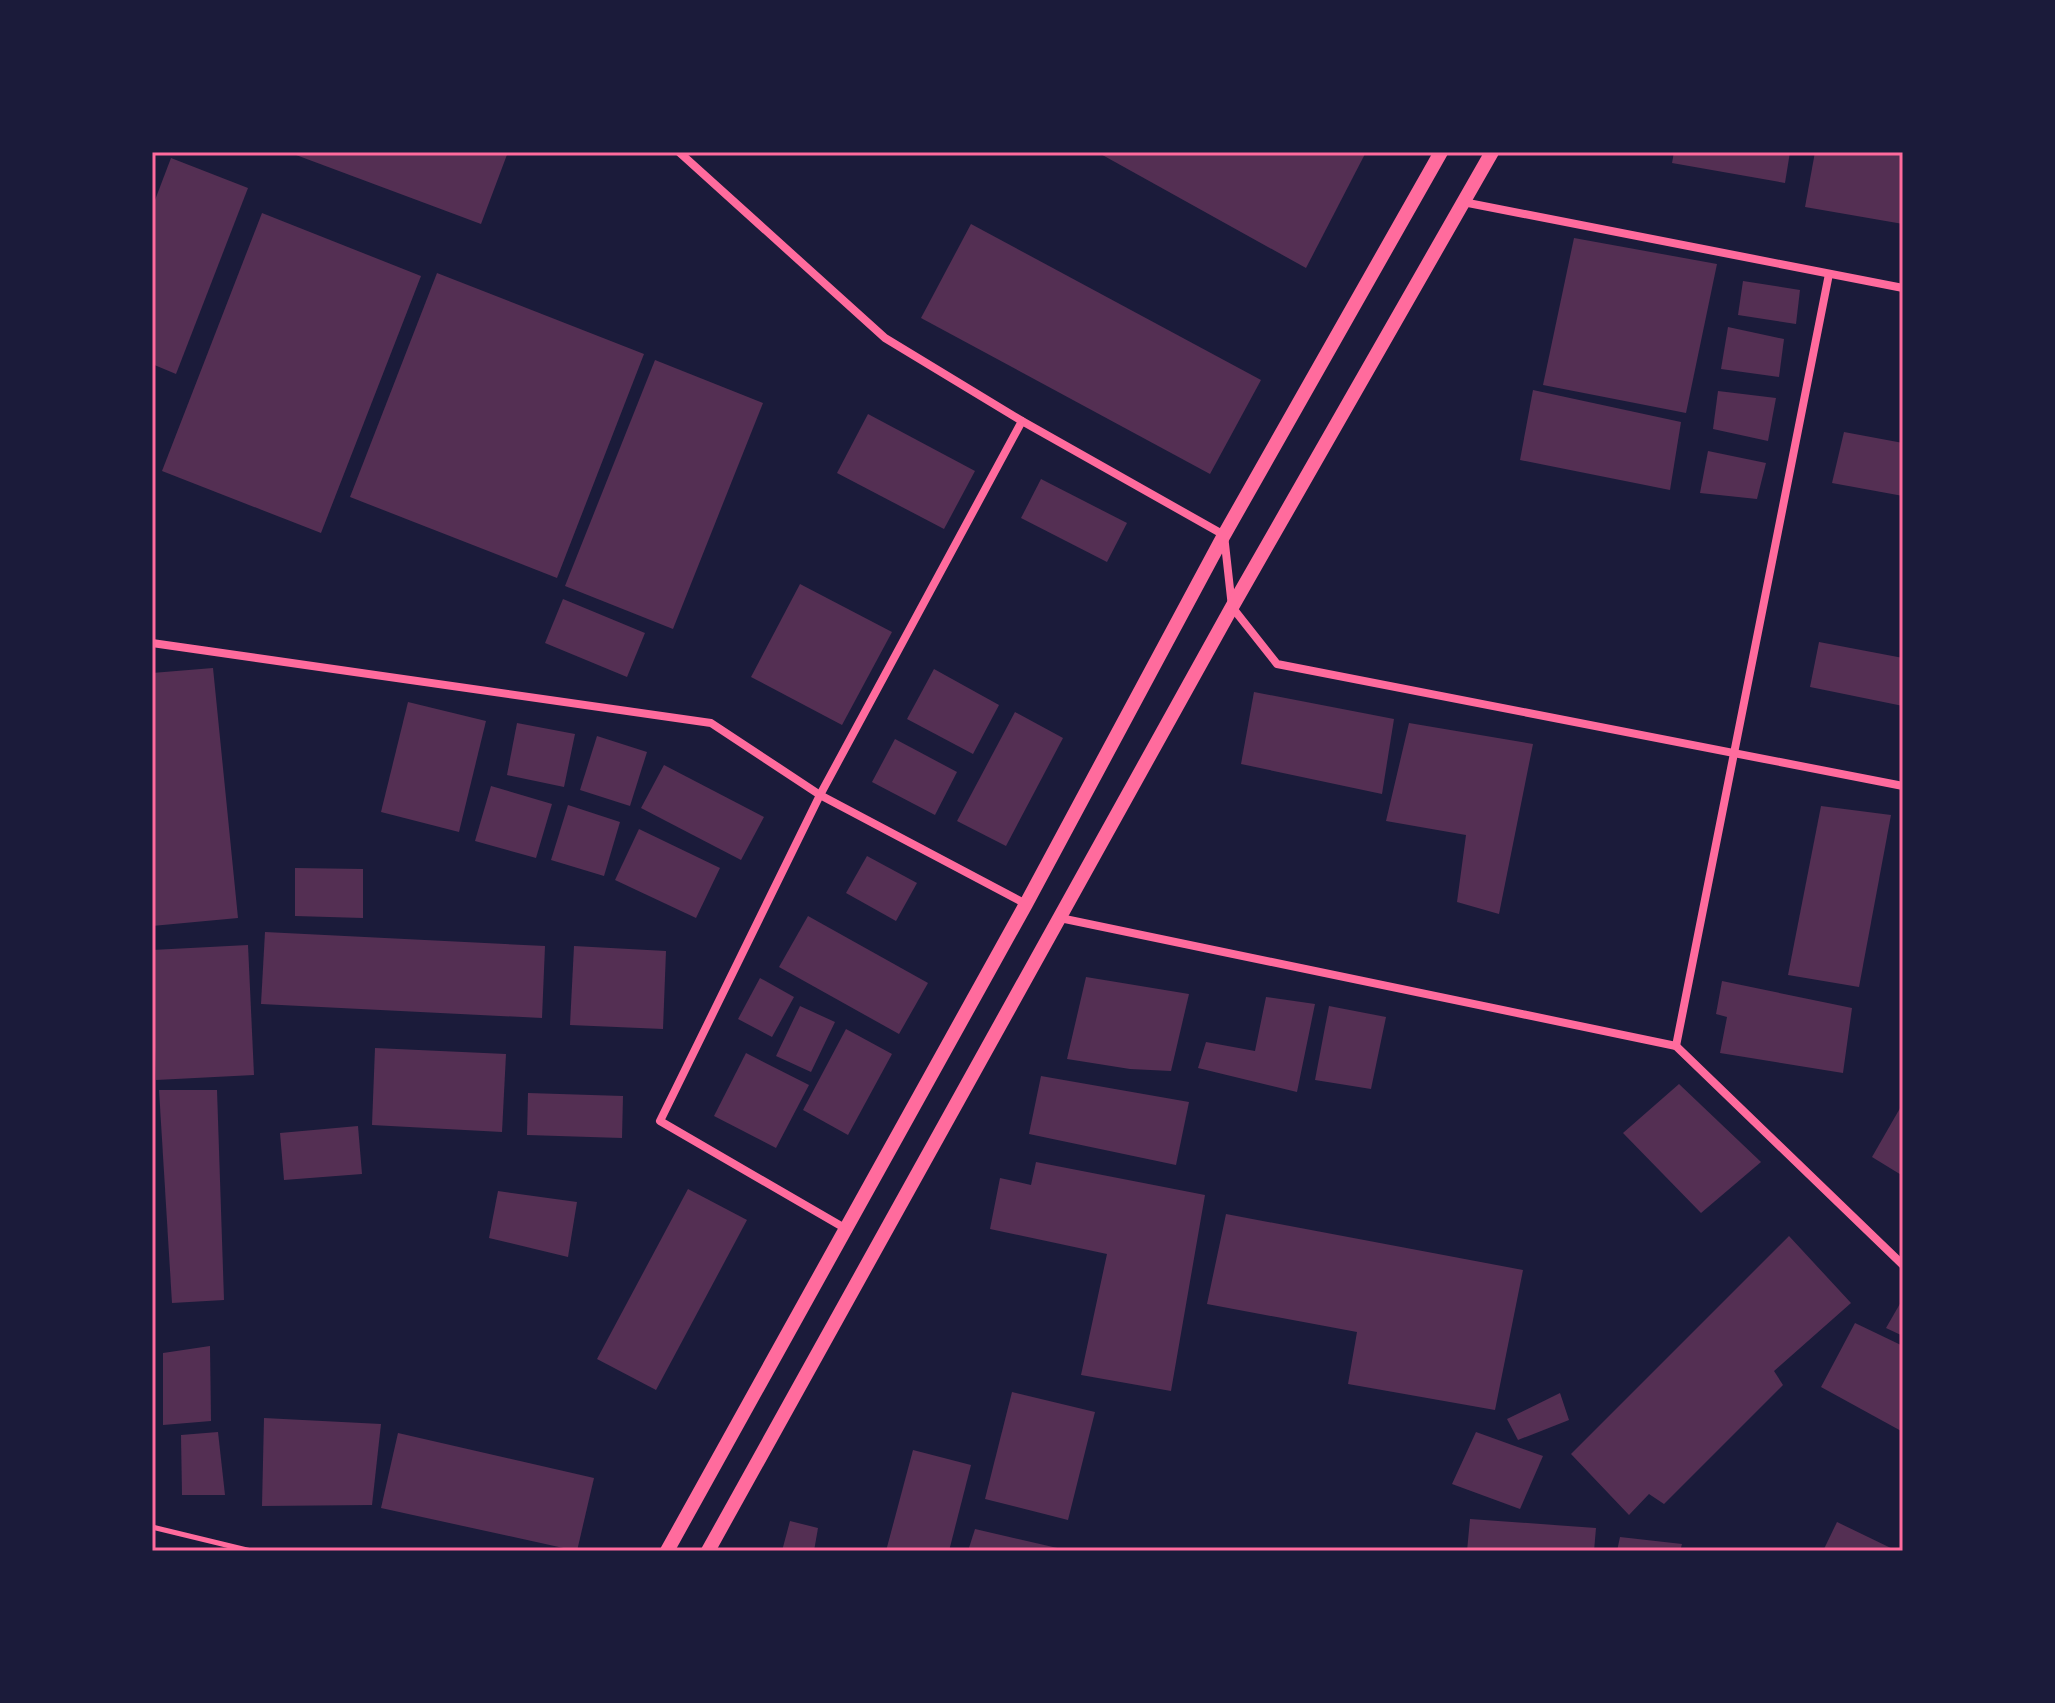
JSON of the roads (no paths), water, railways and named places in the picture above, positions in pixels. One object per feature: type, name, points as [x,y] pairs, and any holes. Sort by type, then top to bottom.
[{"type":"street","points":[[679,152],[885,338],[1022,421],[1224,535]]},
{"type":"street","points":[[667,1551],[848,1230],[1224,535],[1441,152]]},
{"type":"street","points":[[708,1551],[1232,607],[1492,152]]},
{"type":"street","points":[[1463,202],[1903,288]]},
{"type":"street","points":[[1676,1046],[1829,274]]},
{"type":"street","points":[[848,1230],[660,1121],[820,795],[1022,421]]},
{"type":"street","points":[[1224,535],[1232,607],[1277,664],[1903,786]]},
{"type":"street","points":[[152,643],[711,723],[820,795],[1026,904]]},
{"type":"street","points":[[1060,918],[1676,1046],[1903,1265]]}]
